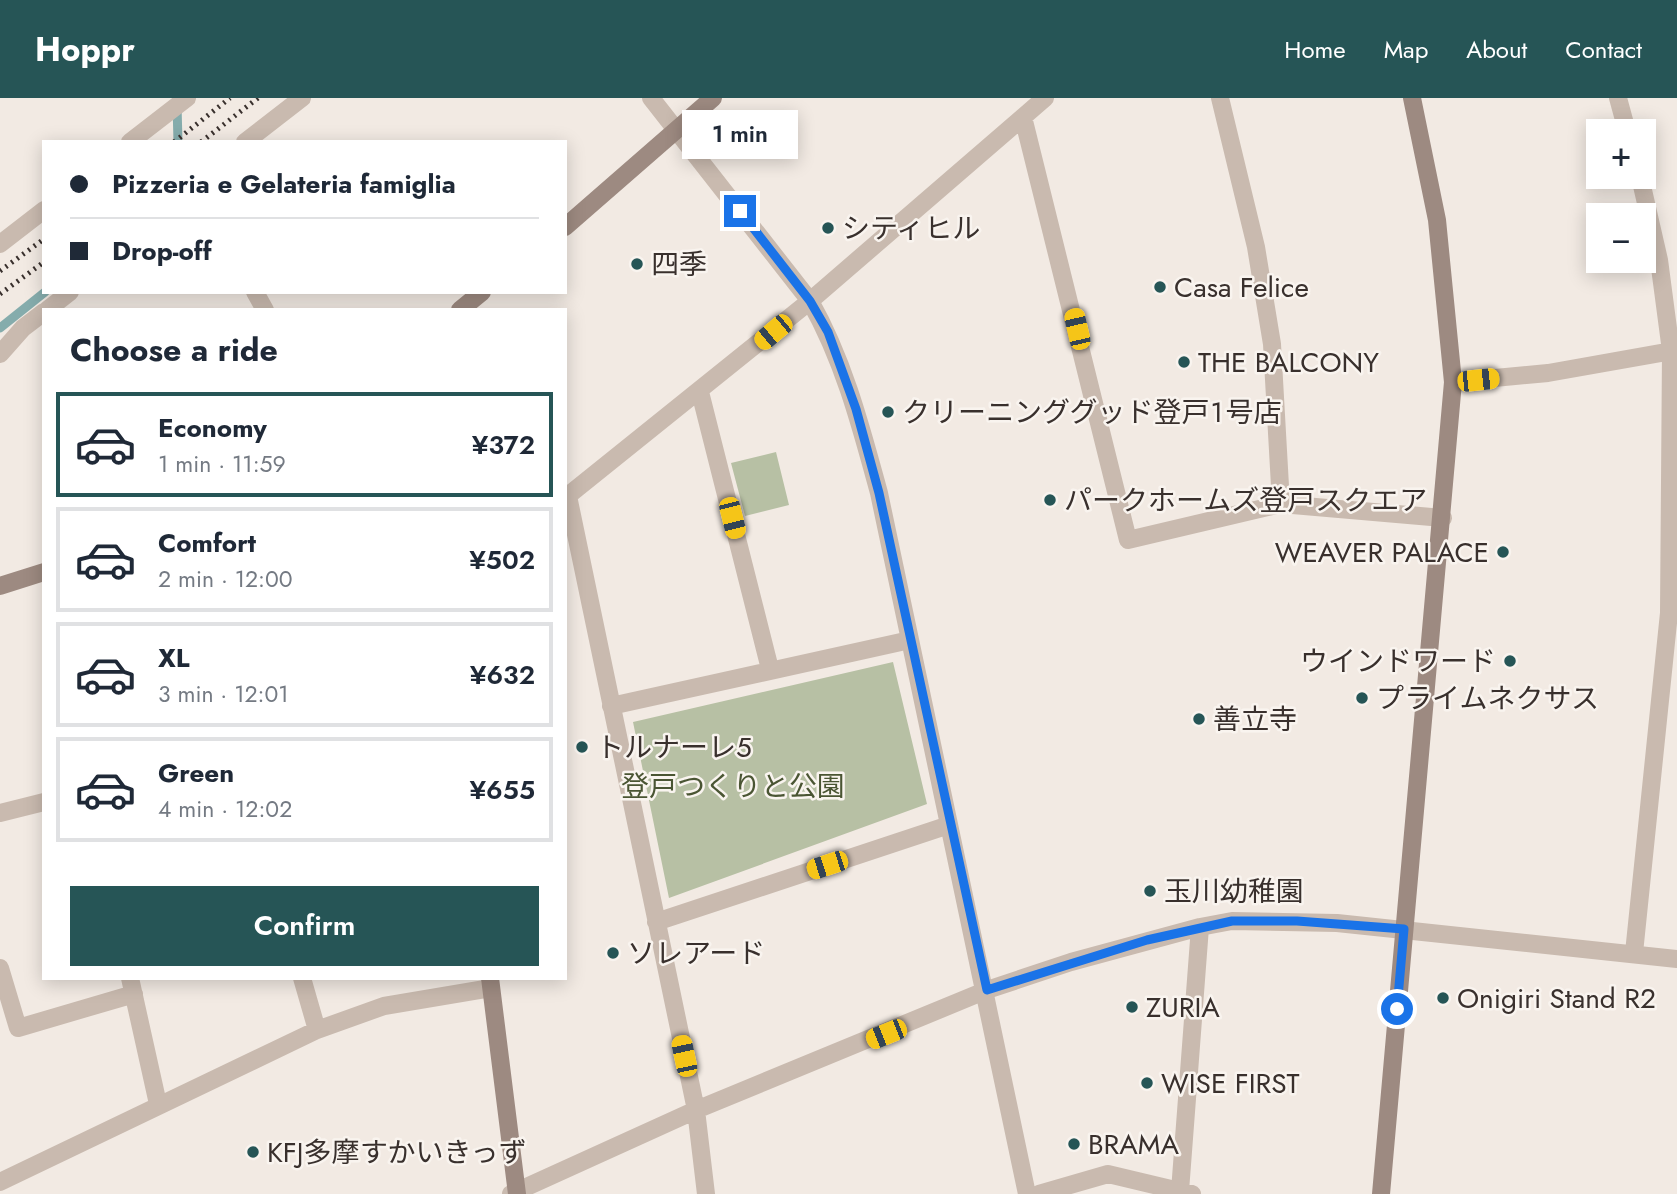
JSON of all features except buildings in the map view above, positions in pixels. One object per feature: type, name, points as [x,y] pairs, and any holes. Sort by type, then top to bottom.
[{"type":"street","points":[[157,98],[163,116]]},
{"type":"street","points":[[133,140],[187,98]]},
{"type":"street","points":[[248,140],[302,98]]},
{"type":"street","points":[[651,98],[810,301],[828,332],[856,409],[879,493],[987,990],[1027,1194]]},
{"type":"street","points":[[567,226],[713,98]]},
{"type":"street","points":[[705,1194],[696,1110],[567,497],[810,301],[1045,98]]},
{"type":"street","points":[[1220,98],[1256,247],[1272,344],[1281,504]]},
{"type":"street","points":[[1381,1194],[1453,382],[1437,220],[1412,98]]},
{"type":"street","points":[[1618,98],[1624,119]]},
{"type":"street","points":[[1023,117],[1128,540],[1281,504],[1443,518]]},
{"type":"street","points":[[1634,953],[1669,613],[1674,350],[1659,260],[1643,189]]},
{"type":"street","points":[[0,244],[42,211]]},
{"type":"street","points":[[50,308],[67,294]]},
{"type":"street","points":[[462,308],[480,294]]},
{"type":"street","points":[[0,354],[23,328],[42,314]]},
{"type":"street","points":[[1453,382],[1548,373],[1674,350]]},
{"type":"street","points":[[700,392],[770,669]]},
{"type":"street","points":[[0,586],[42,573]]},
{"type":"street","points":[[611,706],[910,640]]},
{"type":"street","points":[[0,813],[42,802]]},
{"type":"street","points":[[656,922],[949,825]]},
{"type":"street","points":[[0,1182],[317,1030],[384,1006],[490,983],[515,1193],[696,1110],[987,990],[1072,962],[1200,927],[1232,921],[1297,921],[1404,929],[1677,959]]},
{"type":"street","points":[[1039,1194],[1108,1174],[1186,1193],[1200,927]]},
{"type":"street","points":[[0,968],[18,1028],[132,986],[158,1104]]},
{"type":"street","points":[[303,980],[317,1030]]},
{"type":"green space","points":[[776,452],[789,505],[745,516],[731,463]]},
{"type":"green space","name":"登戸つくりと公園","points":[[893,662],[927,804],[669,898],[633,722]]},
{"type":"waterway","points":[[177,105],[178,140]]},
{"type":"waterway","points":[[0,328],[42,294]]},
{"type":"railway","points":[[177,140],[230,98]]},
{"type":"railway","points":[[204,140],[258,98]]},
{"type":"railway","points":[[0,271],[42,240]]},
{"type":"railway","points":[[0,294],[42,263]]},
{"type":"place","name":"シティヒル","points":[[828,228]]},
{"type":"place","name":"四季","points":[[637,264]]},
{"type":"place","name":"Casa Felice","points":[[1160,287]]},
{"type":"place","name":"THE BALCONY","points":[[1184,362]]},
{"type":"place","name":"クリーニンググッド登戸１号店","points":[[888,412]]},
{"type":"place","name":"パークホームズ登戸スクエア","points":[[1050,500]]},
{"type":"place","name":"WEAVER PALACE","points":[[1503,552]]},
{"type":"place","name":"ウインドワード","points":[[1510,661]]},
{"type":"place","name":"プライムネクサス","points":[[1362,698]]},
{"type":"place","name":"善立寺","points":[[1199,719]]},
{"type":"place","name":"トルナーレ5","points":[[582,747]]},
{"type":"place","name":"玉川幼稚園","points":[[1150,891]]},
{"type":"place","name":"ソレアード","points":[[613,953]]},
{"type":"place","name":"Onigiri Stand R2","points":[[1443,998]]},
{"type":"place","name":"ZURIA","points":[[1132,1007]]},
{"type":"place","name":"WISE FIRST","points":[[1147,1083]]},
{"type":"place","name":"BRAMA","points":[[1074,1144]]},
{"type":"place","name":"KFJ多摩すかいきっず","points":[[253,1152]]},
{"type":"route","points":[[740,211],[810,301],[828,332],[856,409],[879,493],[987,990],[1072,962],[1200,927],[1232,921],[1297,921],[1404,929],[1397,1009]]}]
